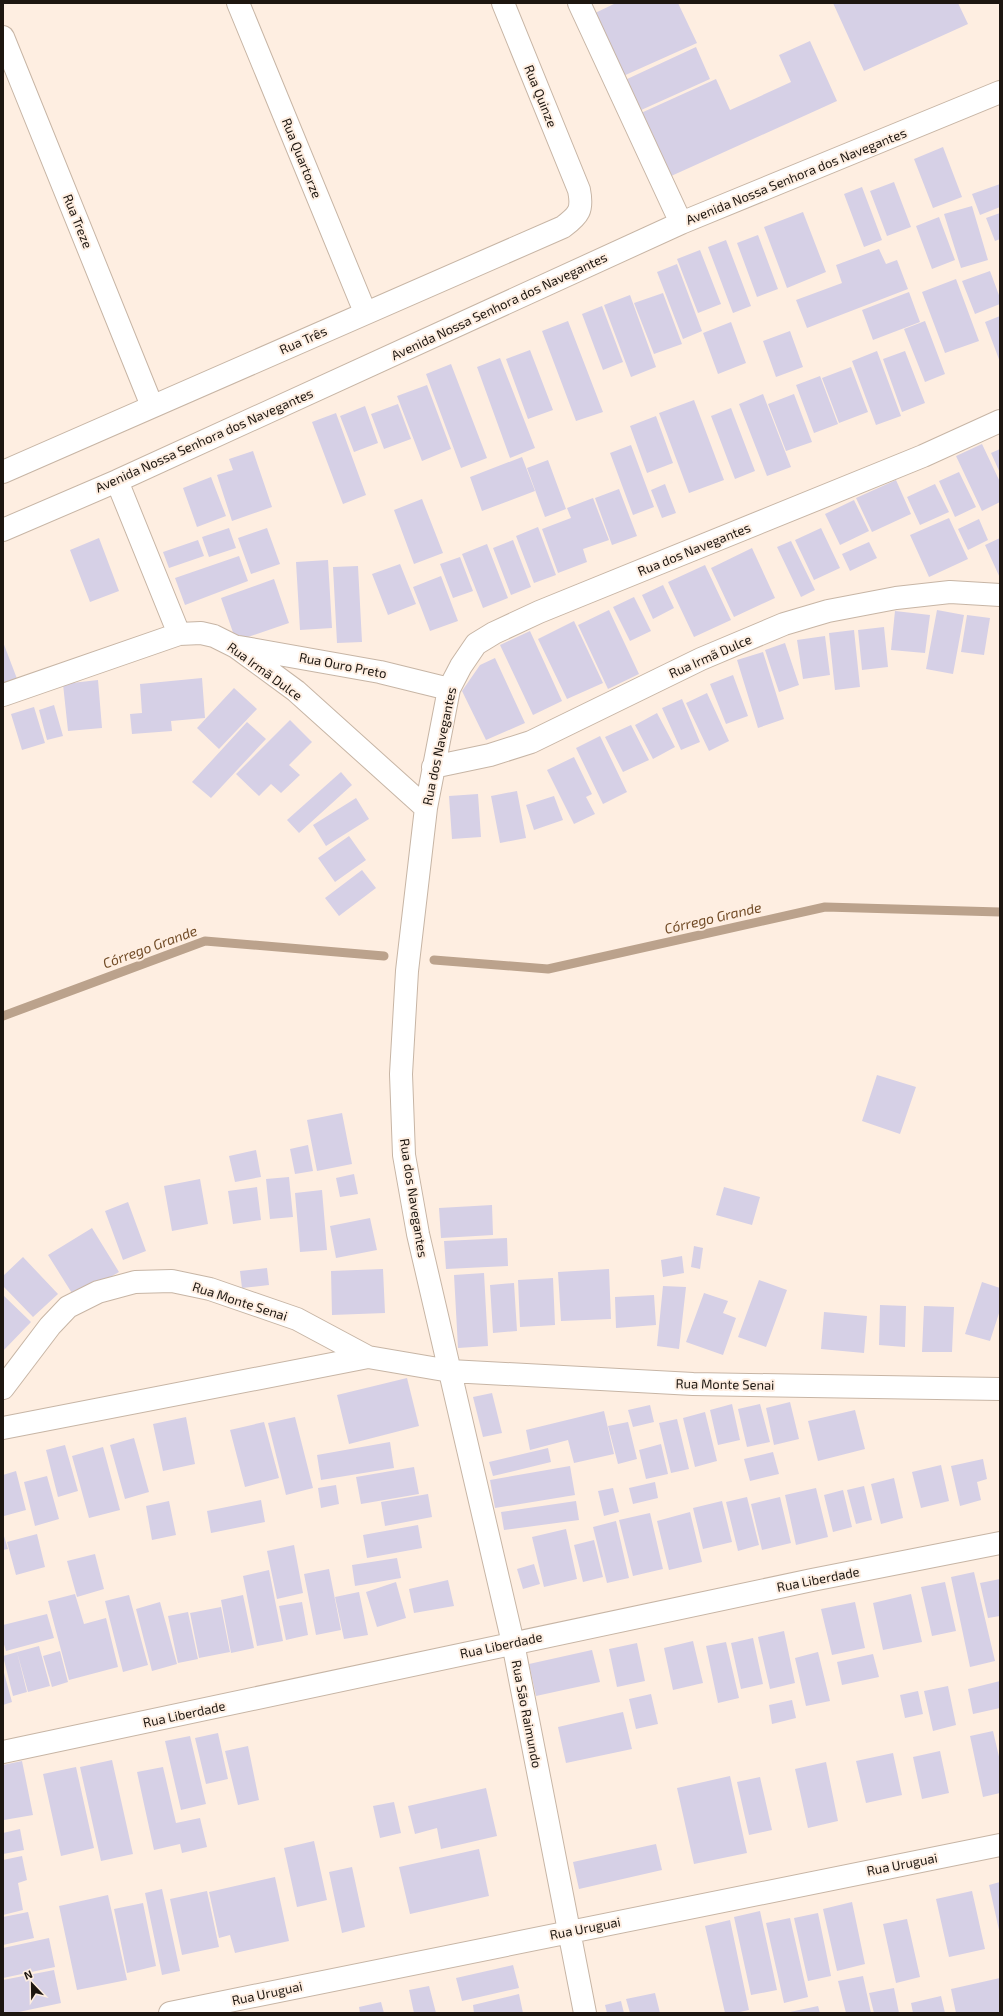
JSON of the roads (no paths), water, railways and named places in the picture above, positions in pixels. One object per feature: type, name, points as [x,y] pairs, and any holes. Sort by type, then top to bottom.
[{"type":"street","name":"Rua Quartorze","points":[[238,3],[365,312]]},
{"type":"street","name":"Rua Quinze","points":[[503,3],[579,190]]},
{"type":"street","points":[[579,3],[681,222]]},
{"type":"street","name":"Rua Treze","points":[[3,37],[152,406]]},
{"type":"street","name":"Avenida Nossa Senhora dos Navegantes","points":[[3,530],[117,481],[681,222],[1000,92]]},
{"type":"street","name":"Rua Três","points":[[3,472],[365,312],[563,228],[579,213],[581,202],[579,190]]},
{"type":"street","name":"Rua dos Navegantes","points":[[450,1370],[418,1234],[404,1155],[401,1074],[407,971],[426,808],[449,689],[461,666],[476,644],[494,633],[539,612],[923,456],[1000,421]]},
{"type":"street","points":[[117,481],[179,634]]},
{"type":"street","name":"Rua Irmã Dulce","points":[[433,768],[490,755],[531,742],[701,659],[784,624],[828,611],[896,598],[950,592],[1000,595]]},
{"type":"street","name":"Rua Irmã Dulce","points":[[3,695],[179,634],[201,633],[214,636],[236,647],[296,691],[426,808]]},
{"type":"street","name":"Rua Ouro Preto","points":[[236,647],[310,658],[449,689]]},
{"type":"street","name":"Rua Monte Senai","points":[[3,1388],[50,1326],[68,1307],[98,1292],[135,1282],[172,1281],[210,1289],[297,1319],[368,1357],[450,1370],[693,1384],[1000,1389]]},
{"type":"street","points":[[3,1428],[368,1357]]},
{"type":"street","name":"Rua São Raimundo","points":[[450,1370],[513,1643],[585,2013]]},
{"type":"street","name":"Rua Liberdade","points":[[3,1752],[513,1643],[1000,1543]]},
{"type":"street","name":"Rua Uruguai","points":[[170,2013],[569,1931],[1000,1845]]},
{"type":"waterway","name":"Córrego Grande","points":[[434,960],[548,969],[825,907],[1000,912]]},
{"type":"waterway","name":"Córrego Grande","points":[[3,1016],[205,941],[384,956]]}]
